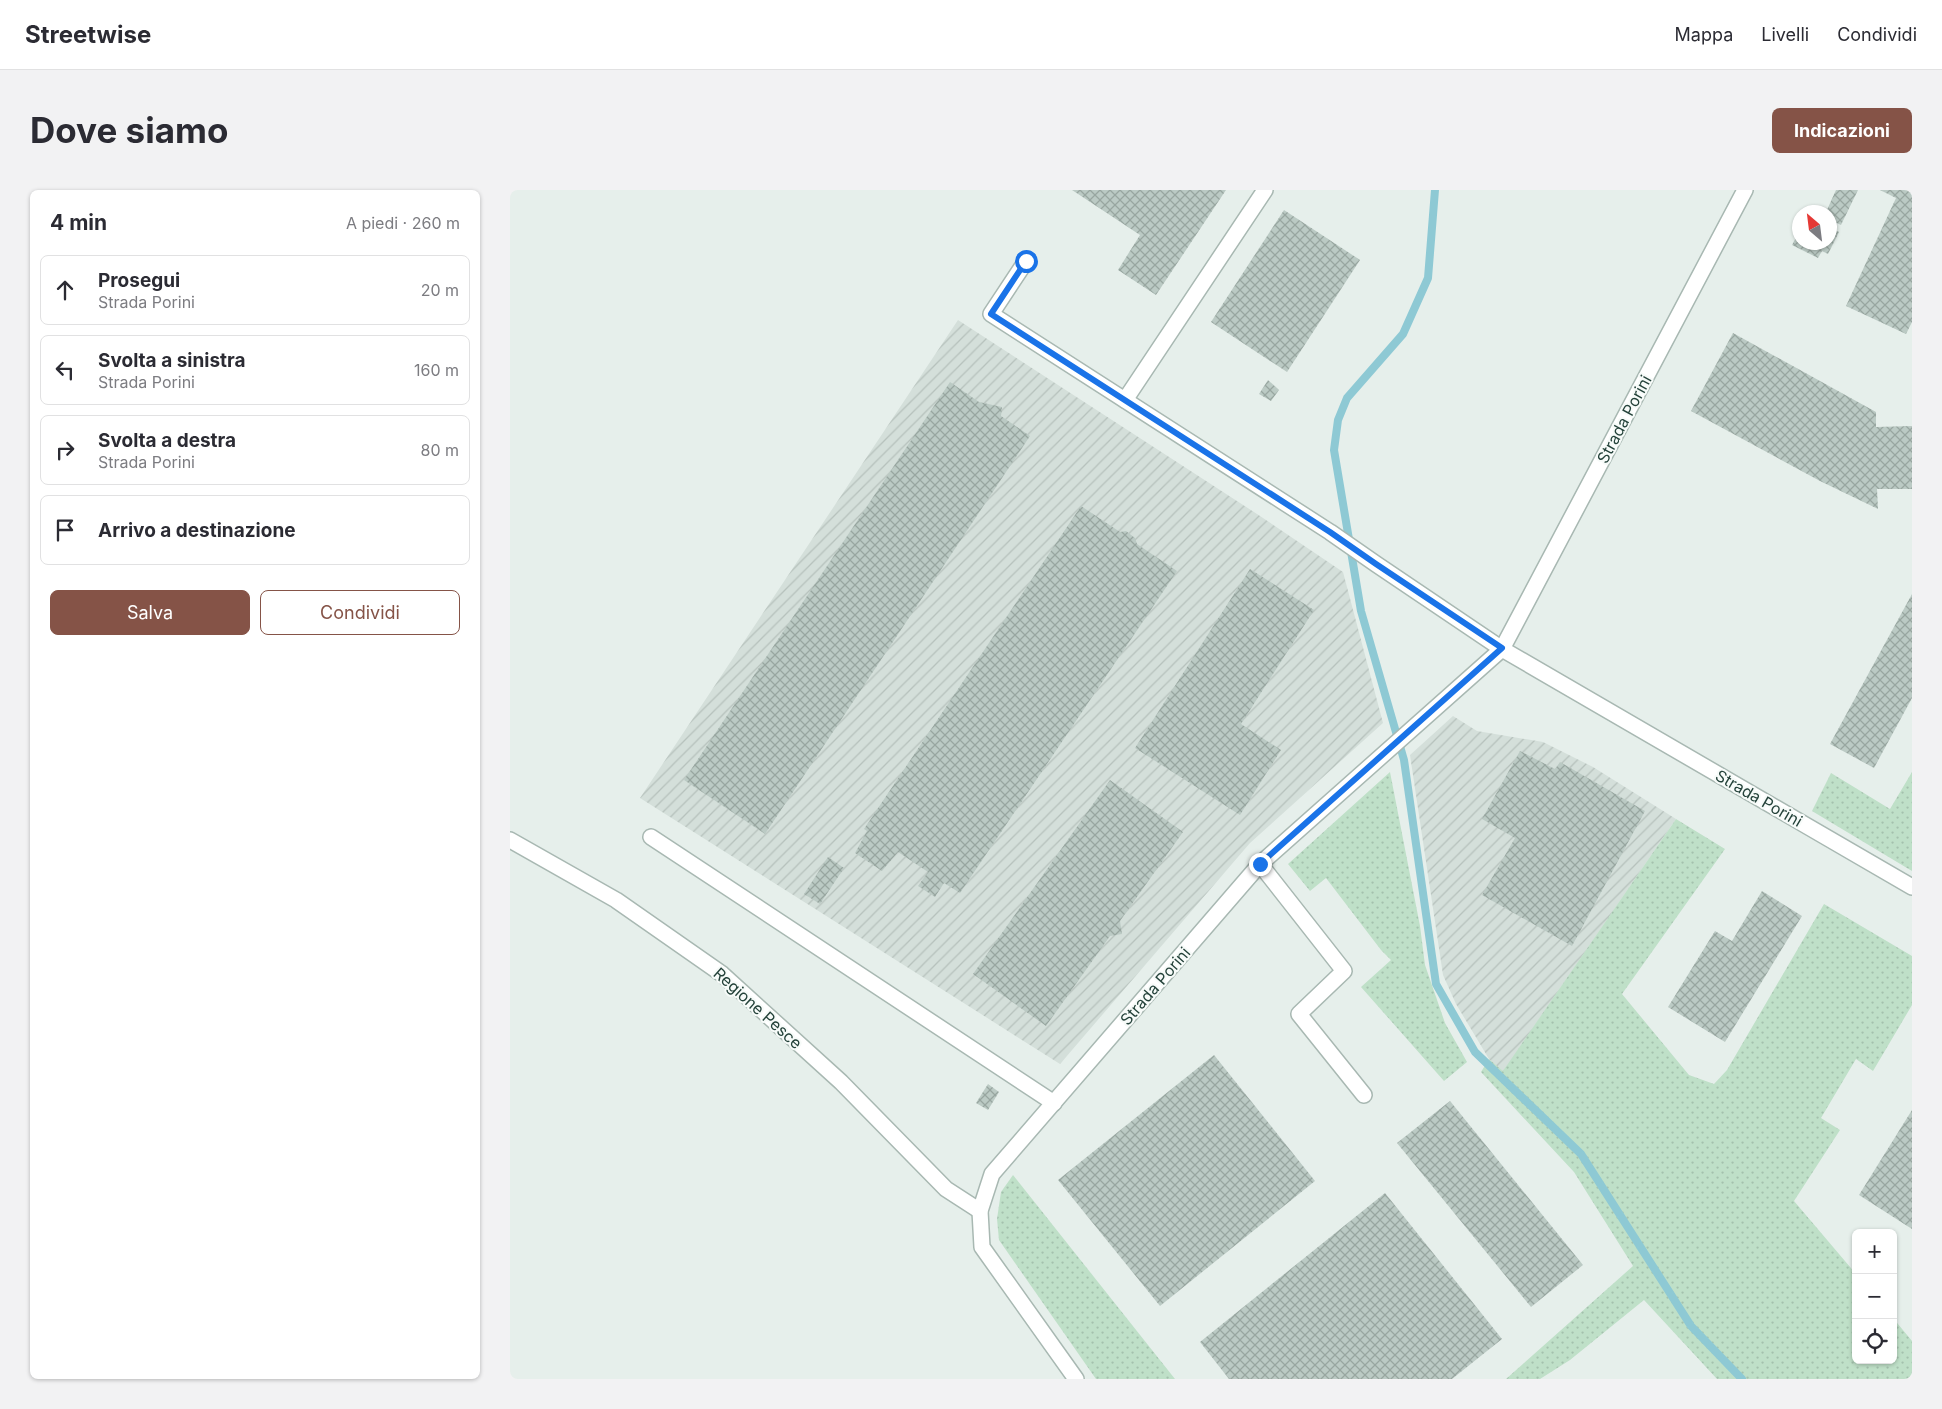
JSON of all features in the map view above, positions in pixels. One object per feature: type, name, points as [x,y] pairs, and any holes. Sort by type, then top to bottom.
[{"type":"street","points":[[1125,400],[1265,190]]},
{"type":"street","name":"Strada Porini","points":[[1076,1379],[982,1248],[980,1211],[992,1174],[1260,864],[1502,648],[1745,190]]},
{"type":"street","name":"Strada Porini","points":[[1026,261],[991,314],[1330,532],[1502,648],[1912,887]]},
{"type":"street","points":[[651,837],[1054,1103]]},
{"type":"street","name":"Regione Pesce","points":[[510,840],[616,900],[722,974],[841,1082],[946,1189],[980,1211]]},
{"type":"street","points":[[1260,864],[1344,971],[1299,1014],[1364,1095]]},
{"type":"shaded area","points":[[958,320],[1343,572],[1383,723],[1250,843],[1060,1064],[640,798]]},
{"type":"shaded area","points":[[1453,716],[1477,731],[1543,742],[1593,767],[1676,819],[1503,1072],[1489,1059],[1456,1004],[1443,975],[1410,755]]},
{"type":"green space","points":[[1390,772],[1420,926],[1425,965],[1445,1023],[1467,1062],[1444,1081],[1361,987],[1391,960],[1381,950],[1326,878],[1310,891],[1288,864]]},
{"type":"green space","points":[[1912,772],[1912,871],[1812,811],[1831,773],[1890,809]]},
{"type":"green space","points":[[1676,819],[1725,849],[1622,994],[1689,1075],[1714,1084],[1727,1070],[1824,904],[1912,956],[1912,1005],[1873,1071],[1856,1059],[1821,1118],[1840,1130],[1794,1201],[1852,1269],[1852,1364],[1897,1364],[1897,1323],[1912,1341],[1912,1379],[1717,1379],[1644,1300],[1570,1360],[1540,1379],[1506,1379],[1633,1266],[1574,1172],[1481,1072],[1489,1059],[1503,1071]]},
{"type":"green space","points":[[1013,1175],[1175,1379],[1096,1379],[999,1240],[997,1219],[1001,1192]]},
{"type":"building","points":[[1072,190],[1226,190],[1156,295],[1118,270],[1140,235]]},
{"type":"building","points":[[1836,190],[1858,190],[1841,225],[1837,223],[1837,205],[1829,205]]},
{"type":"building","points":[[1880,190],[1912,190],[1912,322],[1906,334],[1846,306],[1896,198]]},
{"type":"building","points":[[1284,210],[1360,260],[1287,372],[1211,322]]},
{"type":"building","points":[[1802,250],[1830,250],[1828,254],[1822,251],[1818,258]]},
{"type":"building","points":[[1733,333],[1876,412],[1876,427],[1912,426],[1912,489],[1877,489],[1878,509],[1820,481],[1691,411]]},
{"type":"building","points":[[1268,380],[1279,390],[1271,401],[1259,394]]},
{"type":"building","points":[[950,382],[979,402],[1002,407],[1001,416],[1030,436],[765,834],[684,780]]},
{"type":"building","points":[[1081,506],[1120,532],[1126,531],[1135,538],[1137,544],[1177,571],[960,893],[944,883],[935,897],[918,886],[928,872],[898,852],[882,871],[855,853],[867,831],[864,829]]},
{"type":"building","points":[[1250,569],[1314,610],[1241,724],[1281,750],[1240,815],[1135,748]]},
{"type":"building","points":[[1912,594],[1912,698],[1874,768],[1830,744]]},
{"type":"building","points":[[1520,751],[1555,769],[1560,762],[1645,811],[1572,946],[1482,895],[1515,838],[1482,819]]},
{"type":"building","points":[[1110,780],[1183,832],[1120,921],[1122,934],[1110,936],[1046,1026],[973,974]]},
{"type":"building","points":[[828,857],[844,868],[820,904],[804,894]]},
{"type":"building","points":[[1762,891],[1802,916],[1725,1042],[1668,1007],[1715,931],[1732,941]]},
{"type":"building","points":[[1214,1055],[1315,1181],[1160,1306],[1058,1180]]},
{"type":"building","points":[[988,1084],[999,1092],[988,1110],[976,1103]]},
{"type":"building","points":[[1450,1101],[1583,1265],[1531,1307],[1397,1143]]},
{"type":"building","points":[[1912,1110],[1912,1229],[1859,1195]]},
{"type":"building","points":[[1385,1193],[1502,1339],[1452,1379],[1229,1379],[1200,1342]]},
{"type":"waterway","points":[[1435,190],[1428,278],[1403,334],[1347,398],[1338,420],[1334,450],[1361,611],[1404,760],[1436,984],[1475,1052],[1581,1154],[1691,1326],[1742,1379]]},
{"type":"route","points":[[1026,261],[991,314],[1330,532],[1502,648],[1260,864]]}]
